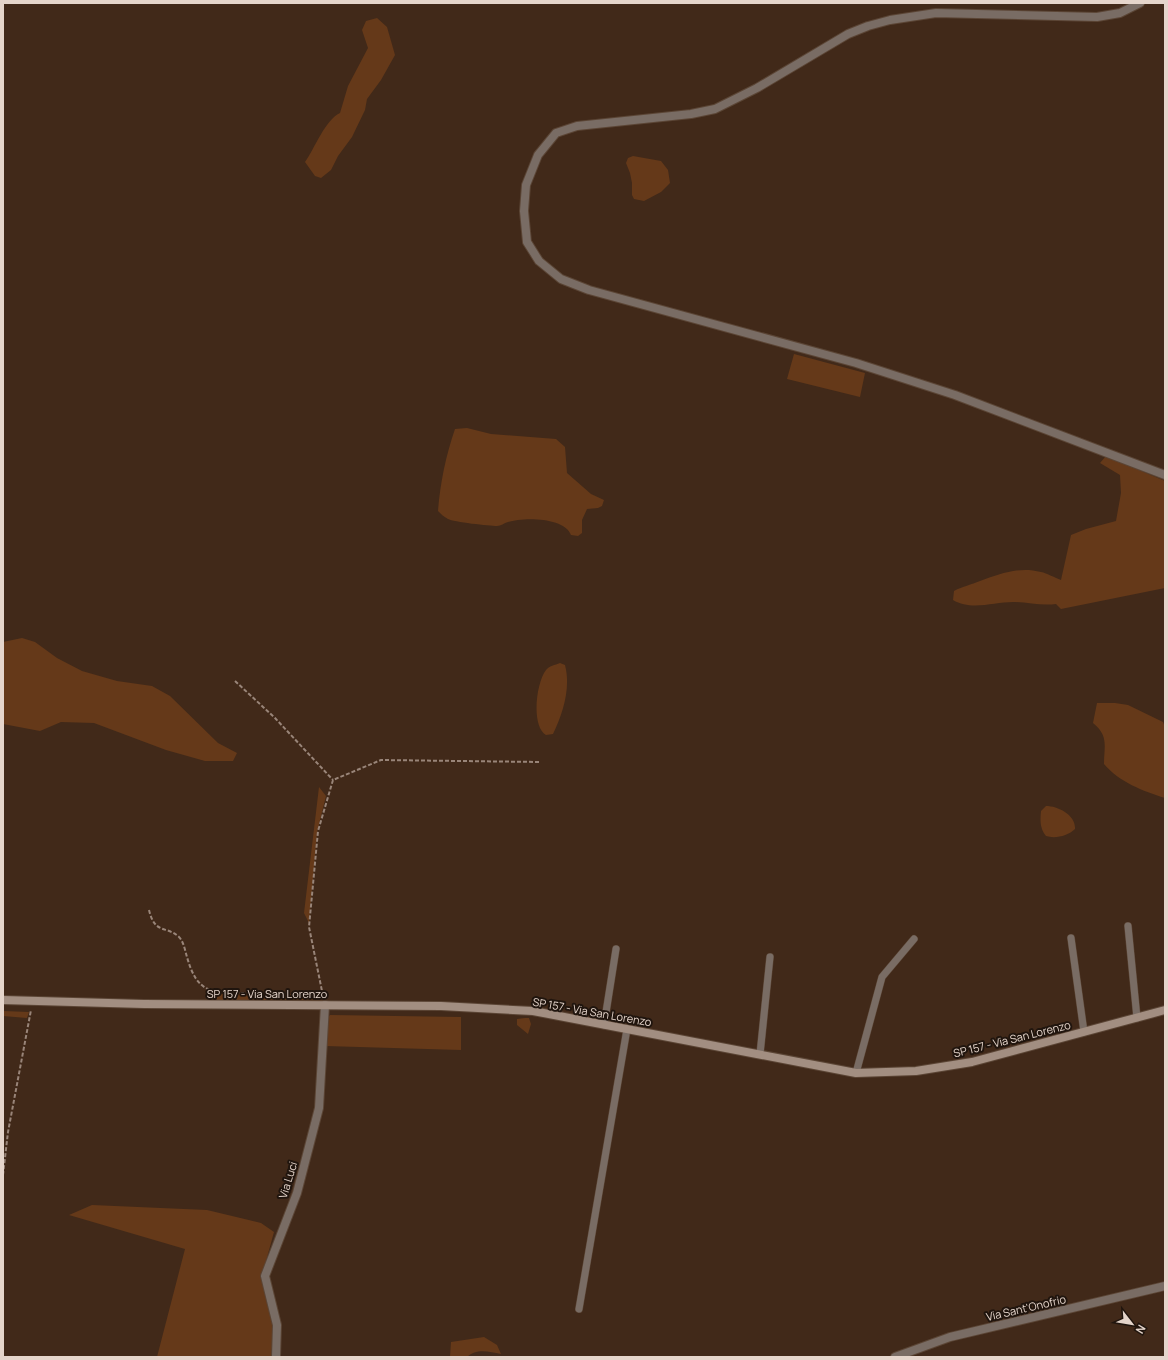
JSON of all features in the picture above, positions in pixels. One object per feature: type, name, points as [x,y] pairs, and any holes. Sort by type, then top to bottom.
[{"type":"main road","name":"SP 157 - Via San Lorenzo","points":[[3,1000],[144,1004],[441,1006],[533,1011],[856,1073],[916,1071],[972,1062],[1165,1010]]},
{"type":"street","points":[[1140,3],[1120,13],[1097,17],[936,13],[868,26],[848,34],[757,88],[715,109],[691,114],[577,126],[556,133],[538,155],[526,185],[524,212],[527,242],[539,261],[561,279],[589,290],[877,370],[955,395],[1165,475]]},
{"type":"street","name":"Via Luci","points":[[276,1357],[277,1325],[265,1276],[296,1193],[319,1108],[325,1005]]},
{"type":"street","name":"Via Sant'Onofrio","points":[[895,1357],[950,1337],[1165,1286]]},
{"type":"lane","points":[[1128,926],[1137,1018]]},
{"type":"lane","points":[[1071,938],[1084,1032]]},
{"type":"lane","points":[[856,1073],[882,977],[914,939]]},
{"type":"lane","points":[[604,1025],[616,949]]},
{"type":"lane","points":[[760,1054],[770,957]]},
{"type":"lane","points":[[579,1309],[627,1029]]},
{"type":"path","points":[[235,681],[275,718],[332,780]]},
{"type":"path","points":[[332,780],[381,760],[541,762]]},
{"type":"path","points":[[325,1005],[309,927],[318,831],[332,780]]},
{"type":"path","points":[[149,910],[152,921],[178,937],[183,944],[190,968],[204,987],[212,992],[246,993]]},
{"type":"path","points":[[315,994],[323,994]]},
{"type":"path","points":[[3,1175],[8,1132],[33,1001]]},
{"type":"shaded area","points":[[377,18],[387,27],[395,55],[381,80],[367,99],[365,110],[352,137],[338,156],[331,170],[321,178],[315,176],[305,162],[325,128],[340,113],[348,86],[368,48],[362,30],[366,21]]},
{"type":"shaded area","points":[[633,156],[661,161],[668,170],[670,183],[661,192],[644,201],[634,199],[632,195],[632,183],[626,163],[628,158]]},
{"type":"shaded area","points":[[794,354],[865,373],[860,397],[787,379]]},
{"type":"shaded area","points":[[467,428],[491,434],[556,439],[565,447],[567,473],[591,494],[604,500],[602,506],[587,509],[582,520],[582,533],[578,536],[571,535],[567,529],[561,525],[543,520],[515,520],[497,526],[464,523],[447,518],[438,511],[440,490],[446,459],[455,429]]},
{"type":"shaded area","points":[[1106,456],[1165,481],[1165,588],[1061,609],[1056,604],[1045,605],[1006,602],[983,605],[967,605],[953,600],[954,591],[957,589],[1017,570],[1033,570],[1046,573],[1061,580],[1071,535],[1086,529],[1116,521],[1121,493],[1120,475],[1100,463]]},
{"type":"shaded area","points":[[22,638],[35,642],[57,658],[82,671],[117,681],[152,686],[170,696],[218,743],[237,753],[233,761],[205,761],[166,750],[94,723],[61,722],[40,731],[3,724],[3,642]]},
{"type":"shaded area","points":[[560,663],[565,665],[567,674],[565,700],[560,718],[553,734],[546,735],[541,730],[538,723],[538,694],[540,684],[546,670]]},
{"type":"shaded area","points":[[1097,703],[1128,705],[1163,722],[1165,727],[1165,798],[1140,789],[1124,781],[1104,764],[1104,737],[1093,723]]},
{"type":"shaded area","points":[[319,787],[326,796],[317,832],[309,923],[304,913]]},
{"type":"shaded area","points":[[1046,806],[1051,806],[1065,812],[1073,820],[1075,829],[1061,836],[1046,836],[1041,824],[1041,811]]},
{"type":"shaded area","points":[[222,994],[321,994],[323,1003],[208,1000]]},
{"type":"shaded area","points":[[3,1011],[29,1012],[27,1018],[3,1016]]},
{"type":"shaded area","points":[[330,1015],[461,1017],[461,1050],[325,1046],[326,1020]]},
{"type":"shaded area","points":[[529,1018],[531,1024],[528,1034],[517,1025],[517,1019]]},
{"type":"shaded area","points":[[92,1205],[207,1210],[261,1223],[274,1232],[266,1261],[265,1286],[273,1322],[272,1357],[157,1357],[185,1249],[69,1215]]},
{"type":"shaded area","points":[[484,1337],[497,1345],[501,1354],[475,1352],[467,1357],[450,1357],[451,1342]]}]
